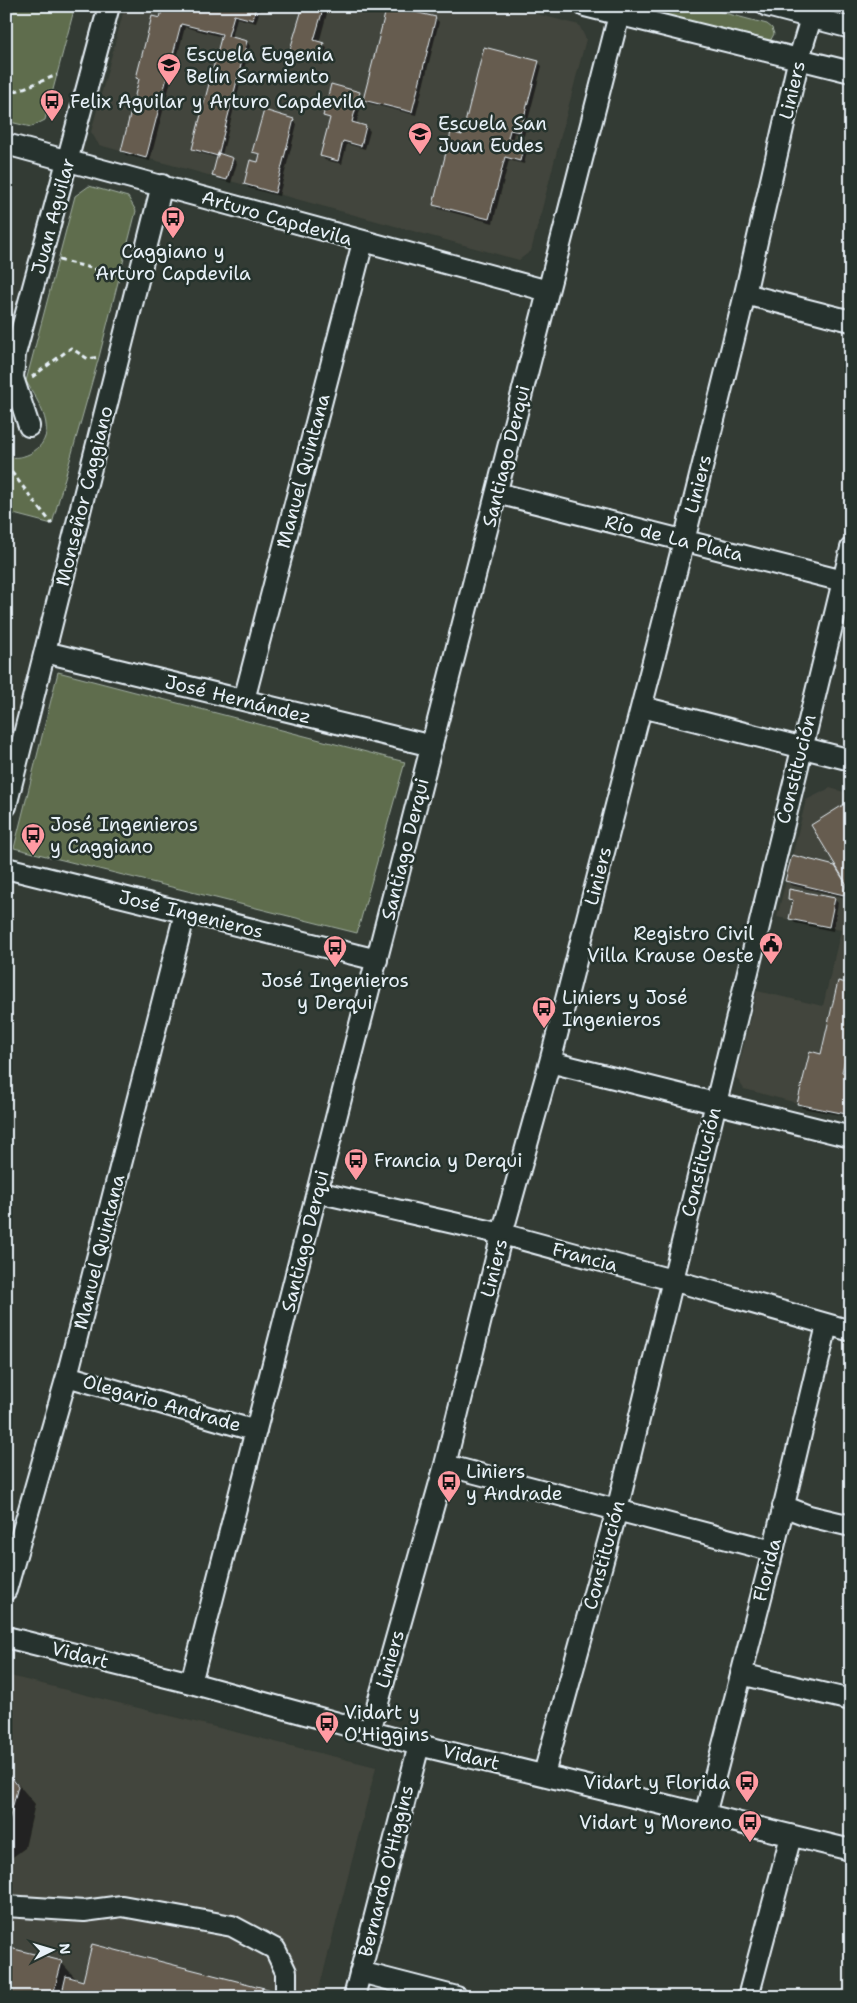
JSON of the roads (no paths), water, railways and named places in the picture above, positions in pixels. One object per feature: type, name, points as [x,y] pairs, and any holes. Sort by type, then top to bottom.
[{"type":"street","name":"Juan Aguilar","points":[[29,426],[13,378],[15,354],[109,6]]},
{"type":"street","points":[[585,6],[851,72]]},
{"type":"street","points":[[767,6],[851,28]]},
{"type":"street","name":"Santiago Derqui","points":[[191,1683],[620,15]]},
{"type":"street","name":"Liniers","points":[[370,1731],[445,1465],[502,1234],[550,1062],[642,707],[745,294],[799,58],[811,18]]},
{"type":"street","name":"Arturo Capdevila","points":[[6,144],[548,291]]},
{"type":"street","name":"Monseñor Caggiano","points":[[6,806],[162,185]]},
{"type":"street","name":"Manuel Quintana","points":[[244,700],[362,242]]},
{"type":"street","points":[[745,294],[851,321]]},
{"type":"street","name":"Río de La Plata","points":[[497,492],[847,582]]},
{"type":"street","name":"Constitución","points":[[544,1774],[617,1510],[801,748],[847,582],[851,548]]},
{"type":"street","name":"José Hernández","points":[[45,652],[432,746]]},
{"type":"street","points":[[642,707],[851,760]]},
{"type":"street","name":"José Ingenieros","points":[[6,868],[377,960]]},
{"type":"street","name":"Manuel Quintana","points":[[6,1590],[67,1376],[185,913]]},
{"type":"street","points":[[550,1062],[851,1137]]},
{"type":"street","name":"Francia","points":[[317,1192],[502,1234],[851,1331]]},
{"type":"street","name":"Florida","points":[[705,1815],[773,1551],[827,1325]]},
{"type":"street","name":"Olegario Andrade","points":[[67,1376],[256,1431]]},
{"type":"street","points":[[445,1465],[773,1551]]},
{"type":"street","points":[[783,1506],[809,1516],[851,1526]]},
{"type":"street","name":"Vidart","points":[[6,1637],[191,1683],[418,1745],[544,1774],[851,1850]]},
{"type":"street","points":[[741,1674],[851,1700]]},
{"type":"street","name":"Bernardo O'Higgins","points":[[354,1997],[418,1745]]},
{"type":"street","points":[[748,1997],[790,1836]]},
{"type":"street","points":[[6,1906],[84,1910],[122,1906],[232,1926],[275,1949],[286,1972],[286,1997]]},
{"type":"street","points":[[360,1972],[457,1997]]},
{"type":"place","name":"Escuela Eugenia Belín Sarmiento","points":[[169,86]]},
{"type":"place","name":"Felix Aguilar y Arturo Capdevila","points":[[52,122]]},
{"type":"place","name":"Escuela San Juan Eudes","points":[[420,155]]},
{"type":"place","name":"Caggiano y Arturo Capdevila","points":[[173,239]]},
{"type":"place","name":"José Ingenieros y Caggiano","points":[[33,856]]},
{"type":"place","name":"Registro Civil Villa Krause Oeste","points":[[771,965]]},
{"type":"place","name":"José Ingenieros y Derqui","points":[[335,968]]},
{"type":"place","name":"Liniers y José Ingenieros","points":[[544,1029]]},
{"type":"place","name":"Francia y Derqui","points":[[356,1181]]},
{"type":"place","name":"Liniers y Andrade","points":[[449,1503]]},
{"type":"place","name":"Vidart y O'Higgins","points":[[327,1744]]},
{"type":"place","name":"Vidart y Florida","points":[[747,1803]]},
{"type":"place","name":"Vidart y Moreno","points":[[750,1843]]}]
